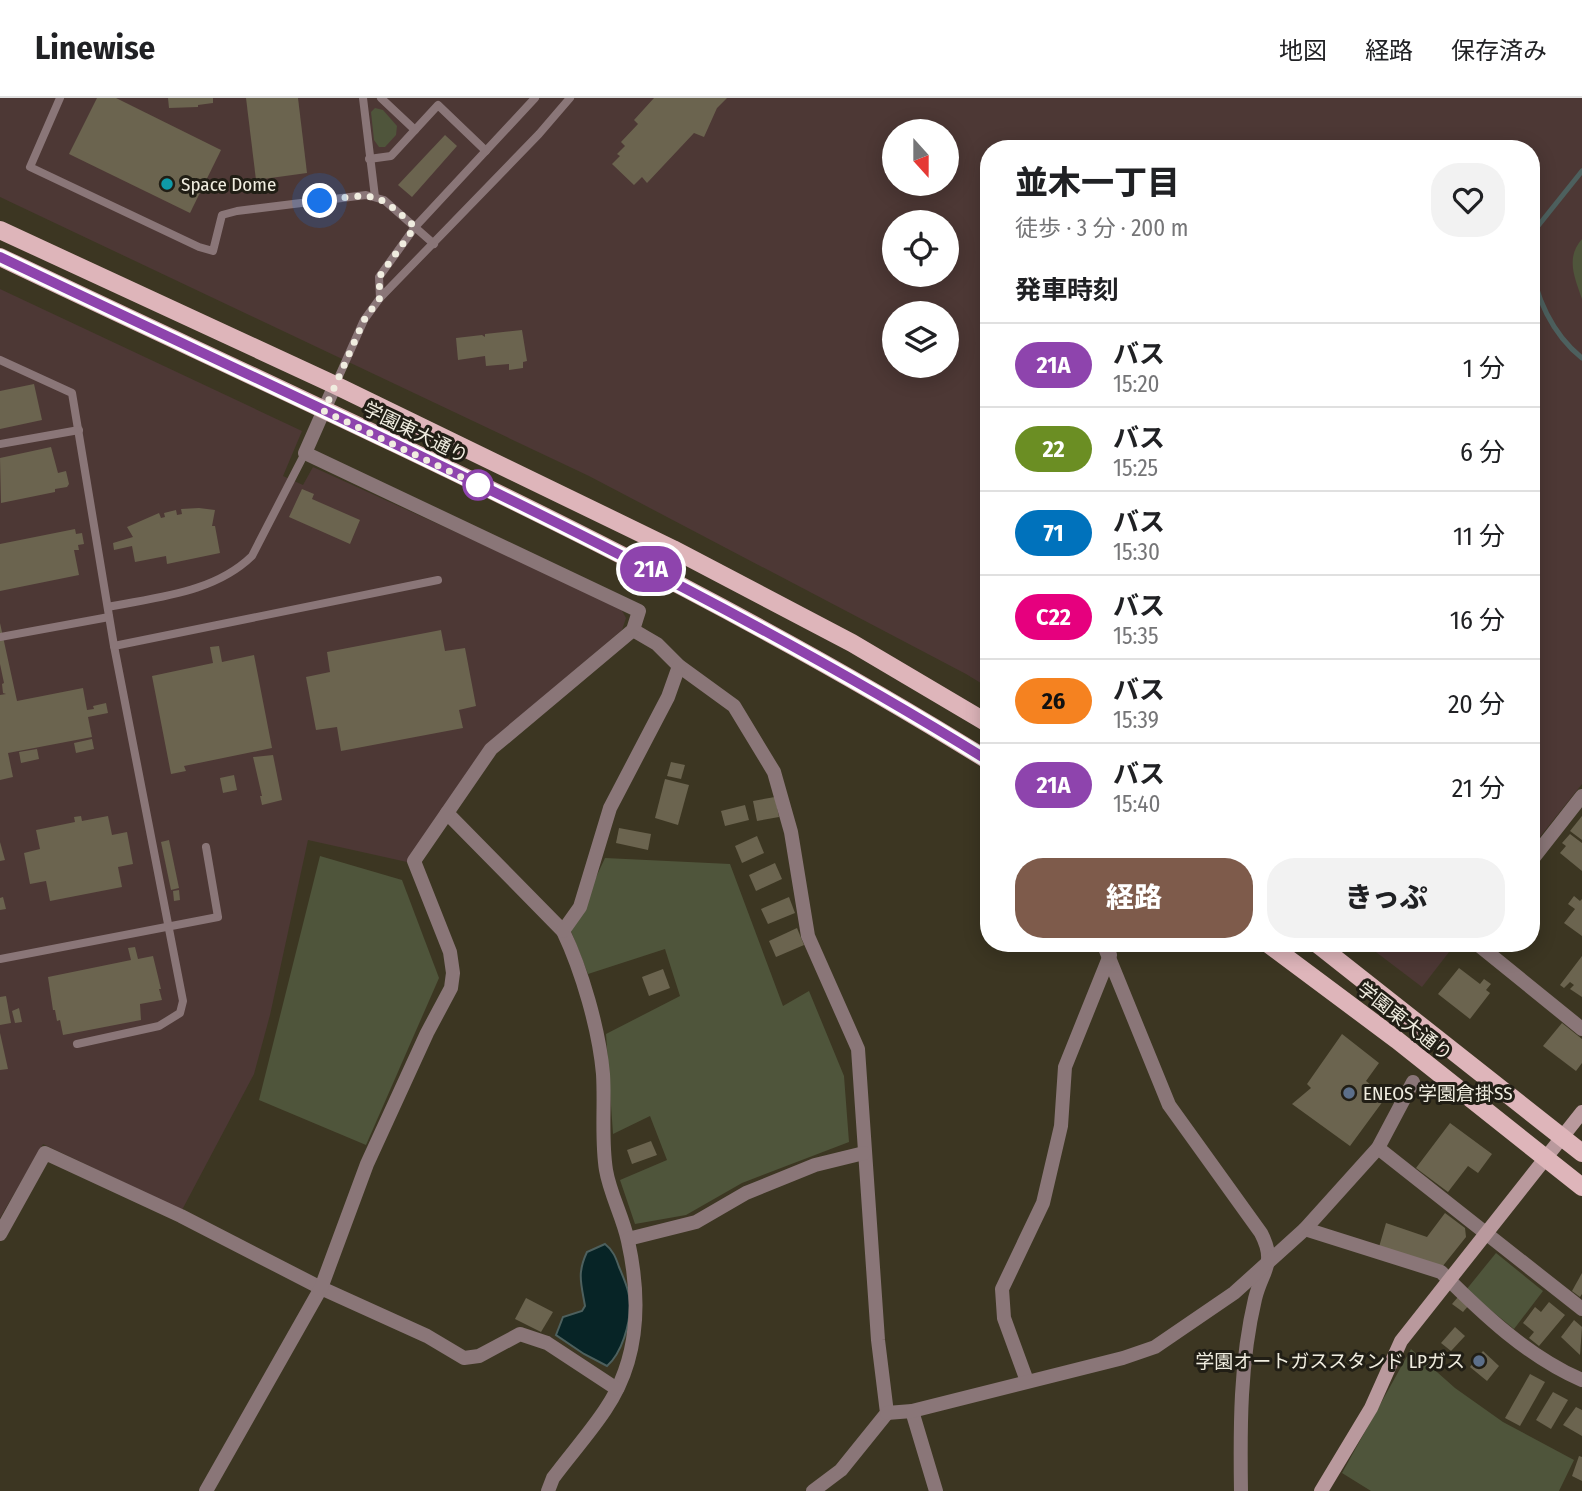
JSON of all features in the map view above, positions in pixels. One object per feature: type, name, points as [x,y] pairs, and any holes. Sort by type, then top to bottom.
[{"type":"main road","name":"学園東大通り","points":[[0,230],[335,385],[747,587],[852,643],[980,719]]},
{"type":"main road","name":"学園東大通り","points":[[0,257],[616,552],[734,612],[980,755]]},
{"type":"main road","name":"学園東大通り","points":[[1280,952],[1397,1040],[1582,1187]]},
{"type":"main road","name":"学園東大通り","points":[[1327,952],[1582,1153]]},
{"type":"street","points":[[206,1491],[321,1288],[367,1164],[427,1033],[451,988],[453,973],[450,952],[414,861],[491,749],[633,630],[639,611],[305,453],[335,385]]},
{"type":"street","points":[[633,630],[657,644],[679,666],[734,706],[774,772],[791,832],[808,936],[858,1049],[878,1340],[887,1413],[841,1470],[813,1491]]},
{"type":"street","points":[[563,931],[580,907],[610,808],[668,697],[679,666]]},
{"type":"street","points":[[1540,849],[1582,796]]},
{"type":"street","points":[[447,813],[563,931],[572,950],[593,1021],[603,1072],[606,1171],[628,1239],[637,1289],[638,1316],[617,1389],[605,1410],[553,1478],[548,1491]]},
{"type":"street","points":[[1107,952],[1169,1105],[1269,1248],[1269,1262],[1255,1298],[1240,1397],[1241,1491]]},
{"type":"street","points":[[1027,1381],[1004,1318],[1002,1289],[1042,1203],[1061,1126],[1065,1067],[1110,959],[1110,952]]},
{"type":"street","points":[[1487,952],[1582,1029]]},
{"type":"street","points":[[887,1413],[912,1411],[1123,1358],[1155,1347],[1234,1293],[1305,1229],[1378,1148],[1413,1082]]},
{"type":"street","points":[[1321,1491],[1371,1408],[1401,1341],[1582,1112]]},
{"type":"street","points":[[1378,1148],[1582,1309]]},
{"type":"street","points":[[0,1234],[45,1153],[181,1216],[321,1288],[427,1336],[464,1358],[479,1356],[520,1334],[547,1343],[617,1389]]},
{"type":"street","points":[[628,1239],[696,1222],[746,1193],[816,1165],[864,1153]]},
{"type":"street","points":[[1305,1229],[1441,1272],[1542,1360],[1582,1380]]},
{"type":"street","points":[[912,1411],[936,1491]]},
{"type":"lane","points":[[60,98],[30,167],[213,251],[222,215],[366,195],[384,200],[434,244]]},
{"type":"lane","points":[[363,98],[375,197]]},
{"type":"lane","points":[[381,98],[415,130]]},
{"type":"lane","points":[[380,298],[379,277],[415,227],[535,98]]},
{"type":"lane","points":[[335,385],[364,320],[380,298],[570,98]]},
{"type":"lane","points":[[369,159],[391,156],[438,105],[486,151]]},
{"type":"lane","points":[[0,360],[72,393],[114,646],[183,1001],[180,1013],[159,1027],[77,1044]]},
{"type":"lane","points":[[0,444],[79,430]]},
{"type":"lane","points":[[108,607],[180,593],[213,582],[239,569],[252,556],[305,453]]},
{"type":"lane","points":[[114,646],[438,580]]},
{"type":"lane","points":[[0,637],[110,617]]},
{"type":"lane","points":[[0,959],[218,917],[206,847]]},
{"type":"shaded area","points":[[0,98],[1582,98],[1582,784],[1540,837],[1540,140],[980,140],[980,683],[589,476],[0,197]]},
{"type":"shaded area","points":[[0,289],[302,431],[283,476],[303,485],[313,467],[620,607],[626,618],[622,630],[486,745],[407,862],[308,840],[270,1015],[254,1074],[182,1210],[43,1144],[0,1218]]},
{"type":"shaded area","points":[[1376,952],[1449,952],[1422,987]]},
{"type":"green space","points":[[375,108],[383,110],[397,126],[396,135],[385,147],[379,147],[374,140],[371,112]]},
{"type":"green space","points":[[1582,239],[1582,299],[1574,276],[1573,261],[1574,253]]},
{"type":"green space","points":[[320,856],[402,880],[439,978],[366,1145],[259,1100]]},
{"type":"green space","points":[[605,858],[730,864],[783,1006],[809,991],[844,1076],[849,1142],[742,1183],[686,1215],[635,1224],[620,1180],[667,1160],[650,1116],[613,1134],[606,1034],[680,996],[665,949],[588,974],[571,931]]},
{"type":"green space","points":[[1496,1253],[1543,1291],[1514,1329],[1466,1290]]},
{"type":"green space","points":[[1411,1349],[1455,1388],[1503,1422],[1574,1460],[1559,1491],[1371,1491],[1342,1473]]},
{"type":"water","points":[[605,1244],[617,1260],[628,1290],[630,1305],[624,1338],[617,1354],[607,1366],[556,1335],[563,1317],[582,1311],[585,1306],[581,1272],[587,1252]]},
{"type":"building","name":"Space Dome","points":[[97,98],[116,98],[221,150],[190,213],[69,154]]},
{"type":"building","points":[[168,98],[213,98],[213,103],[198,107],[169,108]]},
{"type":"building","points":[[246,98],[298,98],[307,173],[256,180]]},
{"type":"building","points":[[654,98],[727,98],[717,108],[704,137],[694,133],[647,183],[642,177],[634,185],[612,164],[625,146],[621,142],[638,124],[634,120]]},
{"type":"building","points":[[445,135],[457,146],[412,197],[398,185]]},
{"type":"building","points":[[522,330],[527,361],[523,362],[523,368],[509,370],[509,364],[486,366],[485,356],[458,360],[456,338],[482,335],[485,337],[485,334]]},
{"type":"building","points":[[34,384],[42,420],[0,429],[0,391]]},
{"type":"building","points":[[51,447],[58,473],[66,471],[69,484],[67,487],[1,503],[0,458]]},
{"type":"building","points":[[302,489],[314,494],[312,499],[360,520],[350,544],[289,517]]},
{"type":"building","points":[[181,509],[215,510],[212,526],[215,526],[220,553],[167,564],[166,556],[135,562],[132,546],[114,550],[113,543],[133,537],[127,527],[159,513],[161,518],[165,517],[164,513],[176,510],[177,515],[182,514]]},
{"type":"building","points":[[75,529],[76,534],[82,533],[84,544],[78,545],[79,550],[74,550],[79,575],[0,591],[0,544]]},
{"type":"building","points":[[0,623],[17,701],[83,688],[87,710],[106,703],[108,713],[88,717],[92,737],[8,753],[13,777],[0,780],[0,695],[6,694],[3,693],[0,664]]},
{"type":"building","points":[[441,630],[445,651],[465,648],[476,706],[459,710],[463,728],[341,751],[337,727],[316,730],[306,677],[330,672],[327,652]]},
{"type":"building","points":[[219,646],[222,662],[254,655],[272,748],[184,766],[186,771],[171,774],[152,676],[213,663],[210,647]]},
{"type":"building","points":[[92,739],[94,749],[76,753],[74,743]]},
{"type":"building","points":[[37,749],[39,759],[21,763],[19,752]]},
{"type":"building","points":[[273,755],[282,800],[262,805],[253,757]]},
{"type":"building","points":[[671,762],[685,765],[681,779],[667,776]]},
{"type":"building","points":[[234,775],[237,790],[223,793],[220,778]]},
{"type":"building","points":[[665,779],[689,785],[678,825],[655,818]]},
{"type":"building","points":[[775,797],[779,817],[757,821],[753,801]]},
{"type":"building","points":[[745,805],[749,820],[725,826],[721,811]]},
{"type":"building","points":[[81,816],[82,821],[108,816],[112,835],[127,832],[133,864],[118,867],[122,887],[50,901],[46,881],[30,884],[24,853],[40,849],[36,830],[75,822],[74,817]]},
{"type":"building","points":[[1582,816],[1582,840],[1570,831]]},
{"type":"building","points":[[619,828],[651,834],[648,850],[616,843]]},
{"type":"building","points":[[1570,834],[1582,843],[1582,871],[1560,853],[1566,846],[1562,843]]},
{"type":"building","points":[[757,836],[764,853],[742,863],[735,846]]},
{"type":"building","points":[[169,840],[179,888],[171,890],[161,842]]},
{"type":"building","points":[[0,842],[5,860],[0,861]]},
{"type":"building","points":[[775,863],[782,879],[756,891],[749,875]]},
{"type":"building","points":[[179,890],[180,900],[174,901],[173,891]]},
{"type":"building","points":[[1574,896],[1580,901],[1582,899],[1582,936],[1564,923],[1575,909],[1568,904]]},
{"type":"building","points":[[3,897],[6,909],[0,910],[0,898]]},
{"type":"building","points":[[789,897],[795,913],[768,924],[761,909]]},
{"type":"building","points":[[797,928],[804,945],[776,957],[769,941]]},
{"type":"building","points":[[135,947],[138,959],[153,956],[162,1000],[140,1004],[141,1020],[63,1035],[60,1020],[57,1021],[53,1010],[48,977],[131,960],[128,948]]},
{"type":"building","points":[[1582,956],[1582,997],[1570,989],[1574,985],[1570,982],[1564,988],[1560,985]]},
{"type":"building","points":[[1459,968],[1480,984],[1484,979],[1491,984],[1486,990],[1490,993],[1470,1019],[1438,994]]},
{"type":"building","points":[[663,969],[670,988],[649,996],[642,977]]},
{"type":"building","points":[[6,996],[11,1023],[0,1025],[0,997]]},
{"type":"building","points":[[19,1008],[22,1022],[15,1023],[12,1011]]},
{"type":"building","points":[[1562,1023],[1582,1039],[1582,1063],[1576,1071],[1543,1046]]},
{"type":"building","points":[[0,1033],[8,1069],[0,1070]]},
{"type":"building","points":[[1342,1034],[1379,1063],[1366,1081],[1386,1097],[1350,1146],[1292,1104],[1311,1088],[1307,1084]]},
{"type":"building","points":[[1450,1123],[1492,1154],[1478,1173],[1468,1166],[1448,1192],[1416,1168]]},
{"type":"building","points":[[651,1141],[657,1155],[632,1164],[627,1150]]},
{"type":"building","points":[[1445,1213],[1465,1228],[1466,1237],[1442,1267],[1379,1247],[1386,1223],[1427,1237]]},
{"type":"building","points":[[1582,1273],[1582,1294],[1580,1297],[1572,1291]]},
{"type":"building","points":[[1458,1297],[1469,1305],[1463,1312],[1452,1304]]},
{"type":"building","points":[[526,1298],[553,1312],[541,1332],[515,1319]]},
{"type":"building","points":[[1549,1302],[1565,1315],[1539,1346],[1529,1338],[1534,1332],[1523,1323],[1535,1307],[1541,1312]]},
{"type":"building","points":[[1574,1320],[1582,1327],[1580,1355],[1561,1337]]},
{"type":"building","points":[[1455,1327],[1465,1336],[1451,1351],[1441,1343]]},
{"type":"building","points":[[1483,1351],[1499,1366],[1487,1381],[1470,1367]]},
{"type":"building","points":[[1530,1374],[1545,1382],[1520,1426],[1505,1418]]},
{"type":"building","points":[[1553,1392],[1568,1400],[1551,1429],[1536,1420]]},
{"type":"building","points":[[1576,1407],[1582,1410],[1582,1436],[1563,1425]]},
{"type":"building","points":[[1579,1456],[1582,1457],[1582,1481],[1572,1476]]},
{"type":"waterway","points":[[1540,224],[1582,171]]},
{"type":"waterway","points":[[1540,298],[1562,338],[1582,358]]},
{"type":"bus line","name":"21A","points":[[0,257],[616,552],[734,612],[980,755]]},
{"type":"place","name":"Space Dome","points":[[167,184]]},
{"type":"place","name":"ENEOS 学園倉掛SS","points":[[1349,1093]]},
{"type":"place","name":"学園オートガススタンド LPガス","points":[[1479,1361]]},
{"type":"route","points":[[320,201],[366,195],[375,197],[384,200],[415,227],[379,277],[380,298],[364,320],[324,411],[478,485]]}]
